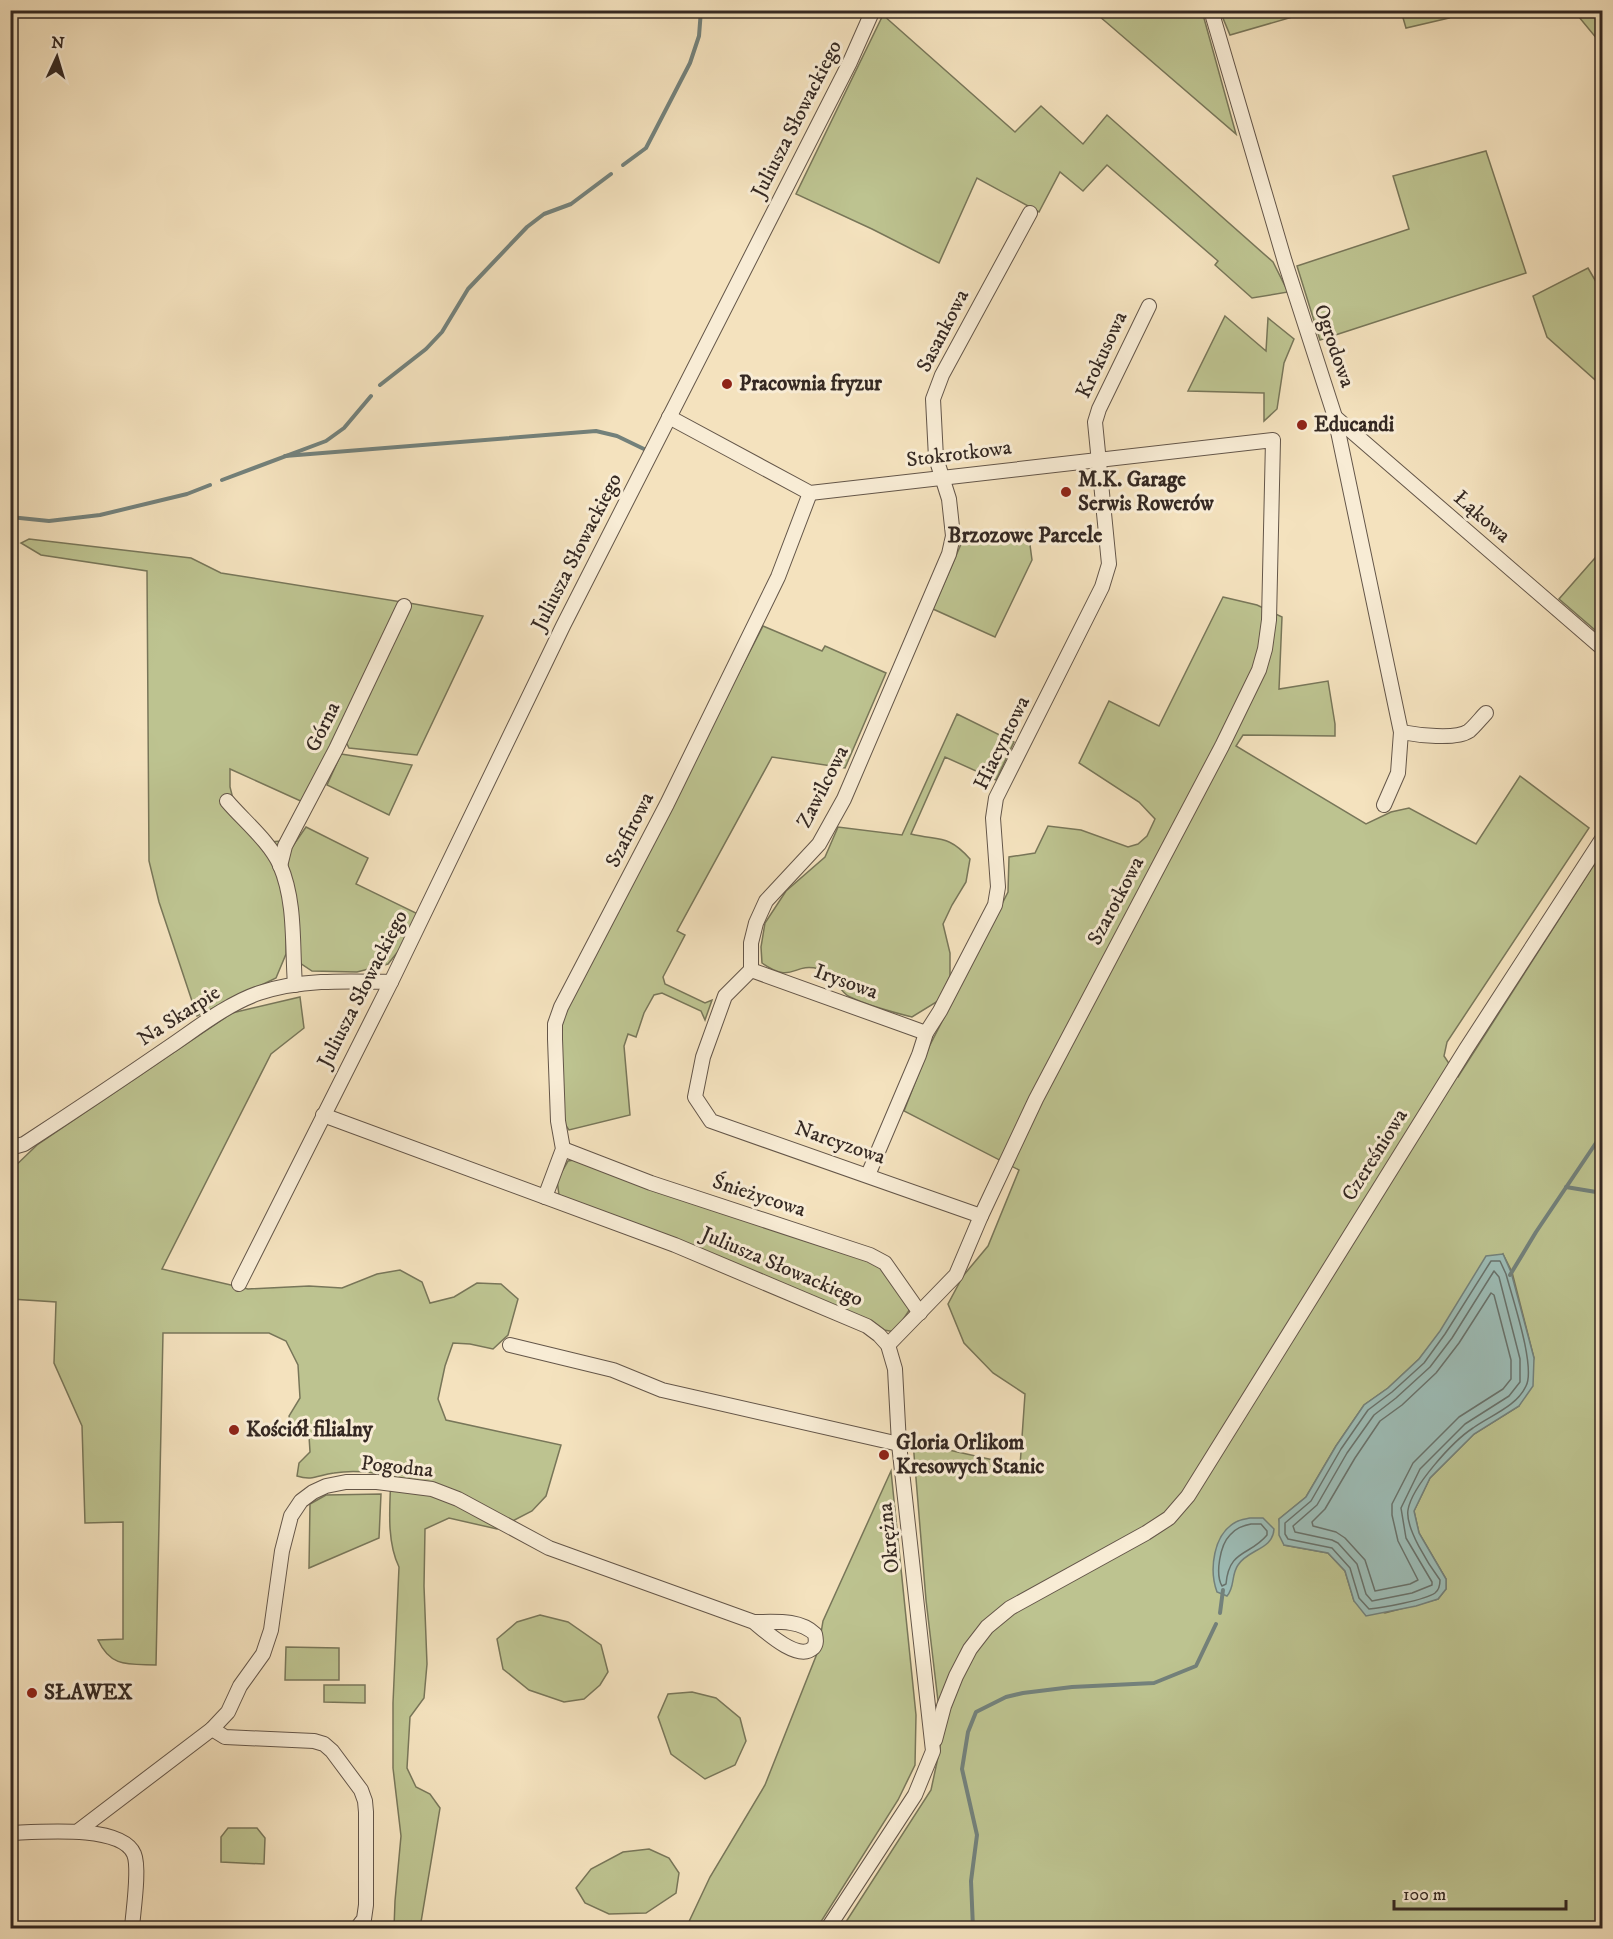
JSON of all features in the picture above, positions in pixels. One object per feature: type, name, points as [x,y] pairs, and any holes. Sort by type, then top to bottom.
[{"type":"street","name":"Juliusza Słowackiego","points":[[239,1284],[391,982],[563,626],[845,72],[873,10]]},
{"type":"street","name":"Ogrodowa","points":[[1211,10],[1284,262],[1335,417],[1401,732],[1398,772],[1384,805]]},
{"type":"street","name":"Sasankowa","points":[[942,478],[936,458],[933,399],[942,375],[1030,213]]},
{"type":"street","name":"Krokusowa","points":[[1098,459],[1095,422],[1099,409],[1149,306]]},
{"type":"street","points":[[669,417],[810,493]]},
{"type":"street","name":"Łąkowa","points":[[1335,417],[1602,648]]},
{"type":"street","name":"Stokrotkowa","points":[[810,493],[1273,440]]},
{"type":"street","name":"Szarotkowa","points":[[888,1345],[956,1275],[1036,1099],[1222,746],[1259,670],[1269,620],[1273,440]]},
{"type":"street","name":"Hiacyntowa","points":[[868,1175],[920,1055],[926,1034],[946,1001],[995,905],[998,887],[993,818],[996,798],[1102,587],[1109,564],[1098,459]]},
{"type":"street","name":"Zawilcowa","points":[[751,970],[752,943],[756,923],[766,901],[819,844],[844,799],[949,554],[952,536],[949,499],[942,478]]},
{"type":"street","name":"Szafirowa","points":[[563,1149],[558,1121],[555,1039],[555,1024],[561,1007],[664,812],[778,577],[810,493]]},
{"type":"street","name":"Górna","points":[[280,866],[285,846],[336,749],[404,606]]},
{"type":"street","points":[[1401,732],[1416,735],[1455,735],[1468,732],[1486,713]]},
{"type":"street","points":[[226,801],[271,850],[280,866],[289,900],[295,985]]},
{"type":"street","name":"Czereśniowa","points":[[933,1751],[944,1706],[956,1676],[970,1649],[987,1627],[1010,1608],[1146,1533],[1169,1518],[1188,1496],[1466,1049],[1602,839]]},
{"type":"street","name":"Narcyzowa","points":[[751,970],[726,996],[703,1057],[695,1097],[711,1120],[981,1216]]},
{"type":"street","name":"Irysowa","points":[[751,970],[926,1034]]},
{"type":"street","name":"Na Skarpie","points":[[10,1148],[24,1144],[234,1005],[258,994],[295,985],[362,981],[391,982]]},
{"type":"street","name":"Juliusza Słowackiego","points":[[323,1115],[675,1245],[749,1275],[867,1326],[888,1345]]},
{"type":"street","points":[[545,1197],[563,1149]]},
{"type":"street","name":"Śnieżycowa","points":[[563,1149],[651,1183],[870,1255],[885,1263],[920,1313]]},
{"type":"street","points":[[510,1345],[613,1370],[662,1390],[899,1444],[895,1370],[888,1345]]},
{"type":"street","name":"Okrężna","points":[[828,1929],[915,1795],[933,1751],[899,1444]]},
{"type":"street","name":"Pogodna","points":[[78,1831],[212,1729],[228,1712],[240,1686],[263,1654],[271,1630],[282,1551],[291,1516],[302,1501],[313,1492],[326,1486],[346,1482],[377,1482],[432,1489],[458,1500],[549,1548],[754,1622]]},
{"type":"street","points":[[212,1729],[218,1735],[225,1737],[314,1741],[324,1744],[355,1782],[365,1801],[366,1812],[366,1905],[364,1919],[357,1929]]},
{"type":"street","points":[[10,1833],[78,1831],[128,1845],[137,1864],[132,1929]]},
{"type":"green space","points":[[1093,11],[1202,11],[1236,134],[1106,22]]},
{"type":"green space","points":[[1220,11],[1313,11],[1230,35]]},
{"type":"green space","points":[[1401,11],[1443,11],[1449,18],[1406,28]]},
{"type":"green space","points":[[1574,11],[1602,11],[1602,45]]},
{"type":"green space","points":[[883,15],[1015,132],[1041,106],[1083,144],[1107,115],[1273,262],[1288,292],[1252,298],[1215,265],[1218,261],[1107,165],[1083,191],[1060,172],[1039,212],[977,178],[939,263],[796,194]]},
{"type":"green space","points":[[1486,151],[1526,273],[1320,340],[1297,266],[1409,229],[1393,176]]},
{"type":"green space","points":[[1588,268],[1602,292],[1602,386],[1547,337],[1533,296]]},
{"type":"green space","points":[[1225,316],[1266,351],[1268,318],[1294,339],[1284,363],[1277,409],[1264,421],[1264,393],[1188,391]]},
{"type":"green space","points":[[1028,530],[1032,560],[995,637],[933,609],[961,544],[961,537]]},
{"type":"green space","points":[[29,539],[191,558],[221,573],[402,602],[305,803],[230,769],[230,787],[234,803],[269,842],[281,841],[287,912],[286,954],[276,978],[197,1016],[159,902],[149,861],[147,571],[41,555],[21,543]]},
{"type":"green space","points":[[1602,550],[1602,636],[1559,599]]},
{"type":"green space","points":[[1223,597],[1257,605],[1282,617],[1279,689],[1328,681],[1335,736],[1243,735],[1236,746],[1366,824],[1391,812],[1409,808],[1476,844],[1520,776],[1589,828],[1447,1042],[1444,1056],[1458,1077],[1602,852],[1602,1928],[842,1928],[931,1790],[940,1748],[938,1701],[926,1600],[913,1442],[1020,1466],[1025,1394],[993,1373],[964,1343],[948,1304],[963,1276],[988,1246],[1019,1170],[904,1111],[929,1047],[1008,892],[1009,857],[1035,853],[1048,826],[1081,830],[1128,847],[1138,844],[1147,836],[1155,819],[1139,802],[1079,763],[1109,701],[1159,726]],"holes":[[[1503,1254],[1512,1272],[1534,1358],[1519,1406],[1474,1434],[1430,1478],[1414,1511],[1419,1533],[1446,1579],[1446,1589],[1438,1599],[1385,1613],[1354,1601],[1345,1571],[1328,1553],[1284,1545],[1279,1519],[1306,1497],[1336,1446],[1364,1405],[1388,1388],[1419,1359]]]},
{"type":"green space","points":[[409,603],[483,616],[417,755],[349,748],[345,740]]},
{"type":"green space","points":[[763,626],[822,651],[825,646],[886,673],[845,768],[772,757],[677,931],[685,935],[663,977],[665,984],[705,1003],[712,1000],[705,1020],[701,1011],[662,993],[654,995],[644,1013],[636,1037],[628,1034],[624,1046],[630,1115],[569,1130],[564,1123],[561,1028],[565,1010]]},
{"type":"green space","points":[[957,714],[1014,742],[996,780],[945,757],[911,834],[949,842],[970,859],[966,882],[943,924],[950,953],[950,976],[938,1001],[912,1017],[850,997],[842,991],[829,974],[819,969],[803,968],[787,973],[762,963],[761,947],[765,923],[786,891],[825,857],[838,827],[902,835]]},
{"type":"green space","points":[[341,754],[412,765],[389,815],[327,785]]},
{"type":"green space","points":[[306,827],[368,858],[356,884],[418,914],[404,944],[388,964],[357,972],[312,971],[300,963],[286,873],[290,850]]},
{"type":"green space","points":[[300,997],[304,1028],[271,1054],[162,1269],[248,1289],[309,1286],[342,1288],[377,1274],[400,1270],[422,1282],[430,1303],[454,1297],[477,1283],[501,1284],[518,1299],[508,1335],[493,1349],[453,1343],[438,1399],[446,1420],[561,1445],[546,1496],[532,1511],[497,1529],[449,1518],[425,1529],[424,1586],[427,1664],[424,1698],[410,1717],[407,1768],[416,1787],[430,1794],[440,1808],[420,1928],[394,1928],[401,1836],[393,1768],[393,1703],[399,1567],[390,1534],[391,1476],[355,1472],[334,1473],[312,1478],[297,1476],[299,1463],[310,1452],[309,1436],[292,1425],[289,1416],[300,1398],[298,1365],[286,1341],[269,1333],[163,1333],[156,1665],[129,1664],[115,1660],[103,1649],[98,1640],[123,1639],[123,1522],[85,1523],[82,1426],[54,1363],[56,1302],[11,1299],[11,1170],[37,1145],[232,1013]]},
{"type":"green space","points":[[580,1159],[878,1263],[910,1309],[895,1332],[884,1330],[852,1313],[559,1195],[557,1180],[568,1161]]},
{"type":"green space","points":[[891,1471],[916,1715],[915,1765],[898,1800],[817,1928],[686,1928],[710,1877],[765,1785],[818,1651],[823,1621]]},
{"type":"green space","points":[[381,1494],[379,1538],[309,1568],[310,1504],[326,1495]]},
{"type":"green space","points":[[540,1615],[568,1622],[601,1645],[608,1672],[600,1685],[584,1699],[564,1702],[529,1690],[503,1669],[497,1639],[517,1622]]},
{"type":"green space","points":[[286,1647],[339,1648],[339,1680],[285,1680]]},
{"type":"green space","points":[[324,1685],[365,1685],[365,1703],[324,1702]]},
{"type":"green space","points":[[692,1692],[716,1698],[740,1718],[746,1741],[735,1765],[705,1779],[671,1754],[658,1717],[668,1694]]},
{"type":"green space","points":[[228,1828],[257,1828],[265,1838],[264,1864],[221,1862],[221,1837]]},
{"type":"green space","points":[[649,1849],[669,1858],[679,1873],[676,1893],[646,1913],[609,1914],[585,1903],[576,1888],[591,1869],[623,1852]]},
{"type":"water","points":[[1503,1254],[1511,1272],[1534,1358],[1533,1386],[1519,1406],[1474,1434],[1430,1478],[1414,1511],[1419,1533],[1446,1579],[1446,1589],[1438,1599],[1366,1616],[1354,1601],[1345,1571],[1328,1553],[1284,1545],[1279,1535],[1279,1519],[1306,1497],[1336,1446],[1364,1405],[1388,1388],[1419,1359],[1440,1331],[1486,1256]]},
{"type":"water","points":[[1263,1518],[1274,1529],[1273,1536],[1265,1545],[1238,1565],[1227,1596],[1217,1592],[1213,1573],[1215,1553],[1222,1535],[1228,1528],[1237,1521]]},
{"type":"waterway","points":[[623,165],[646,148],[690,63],[699,36],[701,10]]},
{"type":"waterway","points":[[380,385],[426,349],[442,332],[468,289],[527,227],[544,214],[571,204],[611,174]]},
{"type":"waterway","points":[[222,480],[326,441],[344,428],[371,396]]},
{"type":"waterway","points":[[285,456],[596,431],[617,436],[646,450]]},
{"type":"waterway","points":[[10,517],[49,521],[100,515],[187,494],[210,485]]},
{"type":"waterway","points":[[1510,1275],[1602,1134]]},
{"type":"waterway","points":[[1566,1187],[1602,1193]]},
{"type":"waterway","points":[[1220,1613],[1223,1590]]},
{"type":"waterway","points":[[973,1928],[971,1881],[977,1835],[962,1769],[968,1732],[976,1712],[1006,1697],[1023,1693],[1072,1687],[1154,1683],[1196,1666],[1216,1624]]},
{"type":"place","name":"Pracownia fryzur","points":[[727,384]]},
{"type":"place","name":"Educandi","points":[[1302,425]]},
{"type":"place","name":"M.K. Garage Serwis Rowerów","points":[[1066,492]]},
{"type":"place","name":"Kościół filialny","points":[[234,1430]]},
{"type":"place","name":"Gloria Orlikom Kresowych Stanic","points":[[884,1455]]},
{"type":"place","name":"SŁAWEX","points":[[32,1693]]},
{"type":"district","name":"Brzozowe Parcele","points":[[1025,535]]}]
